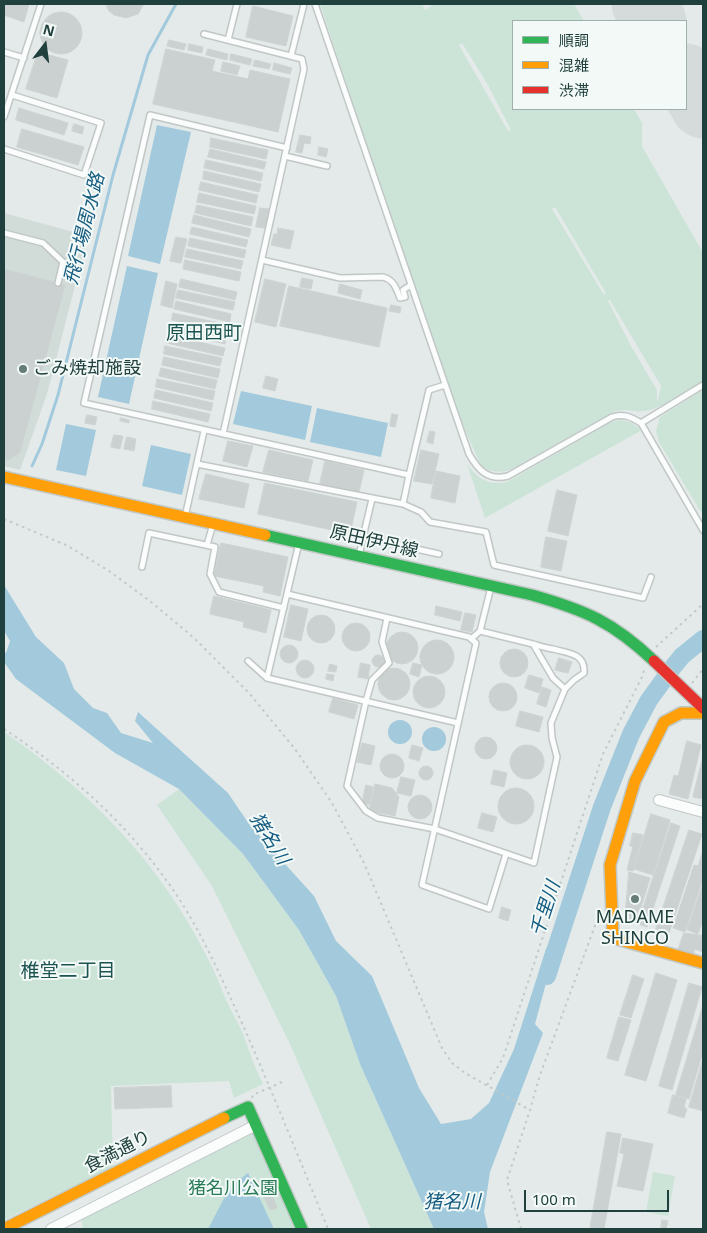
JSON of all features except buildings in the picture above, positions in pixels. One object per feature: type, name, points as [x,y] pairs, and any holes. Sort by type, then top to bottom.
[{"type":"street","name":"原田伊丹線","points":[[4,477],[532,595],[584,611],[609,624],[650,657],[703,708]]},
{"type":"street","points":[[703,713],[681,713],[664,722],[635,781],[610,865],[613,938],[703,963]]},
{"type":"street","points":[[659,800],[703,812]]},
{"type":"street","name":"食満通り","points":[[4,1229],[210,1124],[248,1107],[256,1126]]},
{"type":"street","points":[[51,1229],[256,1126],[302,1229]]},
{"type":"lane","points":[[4,118],[41,4]]},
{"type":"lane","points":[[228,40],[237,4]]},
{"type":"lane","points":[[291,56],[304,4]]},
{"type":"lane","points":[[314,4],[469,454],[475,466],[481,472],[494,478],[508,476],[620,414],[641,423],[703,529]]},
{"type":"lane","points":[[204,34],[302,59],[304,69],[223,434]]},
{"type":"lane","points":[[4,52],[24,58]]},
{"type":"lane","points":[[4,149],[84,175],[101,124],[12,95]]},
{"type":"lane","points":[[286,148],[150,116],[84,403],[409,475]]},
{"type":"lane","points":[[285,156],[328,166]]},
{"type":"lane","points":[[4,233],[43,243],[63,262],[58,283]]},
{"type":"lane","points":[[262,260],[340,278],[383,277],[394,283],[400,298],[405,297],[403,290],[411,286]]},
{"type":"lane","points":[[403,504],[429,390],[445,385]]},
{"type":"lane","points":[[641,423],[703,385]]},
{"type":"lane","points":[[185,517],[204,431]]},
{"type":"lane","points":[[197,464],[403,504],[421,512],[430,522],[486,532],[494,565],[643,598],[651,577]]},
{"type":"lane","points":[[359,557],[372,498]]},
{"type":"lane","points":[[207,545],[213,524]]},
{"type":"lane","points":[[142,567],[149,533],[215,547],[210,574],[219,592],[284,608]]},
{"type":"lane","points":[[363,537],[438,554]]},
{"type":"lane","points":[[267,678],[299,543]]},
{"type":"lane","points":[[471,639],[480,631],[491,586]]},
{"type":"lane","points":[[287,594],[471,639],[476,643],[422,885],[489,909],[506,854]]},
{"type":"lane","points":[[387,618],[382,642],[388,663],[372,680],[347,786],[366,811],[378,818],[435,829],[534,863],[557,757],[552,738],[551,723],[565,690],[584,673],[584,665],[580,659],[570,652],[480,631]]},
{"type":"lane","points":[[533,644],[553,678],[565,690]]},
{"type":"lane","points":[[248,661],[267,678],[458,723]]},
{"type":"path","points":[[4,519],[68,546],[109,571],[150,601],[194,638],[249,693],[295,749],[332,803],[364,863],[442,1048],[452,1063],[465,1073],[530,1110]]},
{"type":"path","points":[[487,1085],[503,1058],[603,754],[642,677],[650,657],[703,604]]},
{"type":"path","points":[[683,689],[703,670]]},
{"type":"path","points":[[4,729],[43,755],[76,782],[139,846],[164,877],[189,914],[213,959],[328,1229]]},
{"type":"path","points":[[521,1229],[507,1180],[540,1075],[596,923],[601,915],[612,915]]},
{"type":"path","points":[[253,1095],[282,1082]]},
{"type":"shaded area","points":[[4,213],[88,236],[47,394],[20,470],[4,466]]},
{"type":"green space","points":[[320,4],[422,4],[425,10],[431,6],[430,4],[574,4],[583,20],[512,20],[512,110],[635,110],[642,123],[642,146],[703,253],[703,381],[674,399],[650,410],[613,412],[512,469],[504,471],[496,472],[481,466],[462,423]],"holes":[[[462,43],[488,85],[511,130],[508,131],[459,45]],[[555,207],[606,293],[604,295],[552,209]],[[610,300],[661,386],[658,400],[657,390],[631,346],[608,301]]]},
{"type":"green space","points":[[703,390],[703,513],[659,442],[656,431],[660,417]]},
{"type":"green space","points":[[621,420],[632,423],[642,430],[485,518],[467,464],[475,474],[484,480],[494,483],[507,482],[611,422]]},
{"type":"green space","points":[[4,732],[65,778],[93,804],[119,830],[167,889],[212,966],[263,1084],[234,1098],[229,1081],[111,1086],[113,1167],[4,1220]]},
{"type":"green space","points":[[179,789],[243,854],[299,930],[336,996],[360,1064],[434,1229],[371,1229],[289,1042],[212,886],[157,805]]},
{"type":"green space","name":"猪名川公園","points":[[253,1133],[296,1229],[83,1229],[81,1219]]},
{"type":"green space","points":[[653,1172],[675,1176],[668,1216],[646,1212]]},
{"type":"water","points":[[157,125],[191,132],[160,264],[128,256]]},
{"type":"water","points":[[127,266],[158,273],[129,404],[98,397]]},
{"type":"water","points":[[241,391],[312,406],[305,440],[233,424]]},
{"type":"water","points":[[317,408],[388,423],[381,457],[310,442]]},
{"type":"water","points":[[66,424],[96,430],[86,476],[56,470]]},
{"type":"water","points":[[151,445],[191,454],[182,495],[142,486]]},
{"type":"water","name":"猪名川","points":[[4,585],[36,637],[64,663],[74,689],[93,708],[107,713],[121,733],[153,743],[135,721],[138,712],[228,793],[249,824],[314,896],[336,941],[372,976],[419,1088],[441,1124],[471,1119],[489,1103],[514,1049],[546,949],[563,920],[535,1024],[543,1033],[490,1172],[484,1212],[488,1229],[434,1229],[360,1064],[336,996],[299,930],[243,854],[179,789],[115,753],[16,679],[4,662],[4,652],[6,653],[10,641],[4,631]]},
{"type":"water","points":[[395,720],[405,720],[412,727],[412,737],[405,744],[395,744],[388,737],[388,727]]},
{"type":"water","points":[[434,727],[442,731],[446,739],[442,747],[434,751],[426,747],[422,739],[426,731]]},
{"type":"water","points":[[248,1173],[274,1229],[208,1229],[230,1187]]},
{"type":"waterway","name":"飛行場周水路","points":[[32,466],[42,444],[58,395],[113,175],[148,55],[176,4]]},
{"type":"waterway","name":"千里川","points":[[547,976],[602,807],[631,734],[649,700],[673,667],[682,656],[703,639]]},
{"type":"taxiway","points":[[693,89],[703,105]]},
{"type":"runway","points":[[644,4],[653,20]]},
{"type":"runway","points":[[687,78],[703,106]]},
{"type":"traffic: fast","points":[[265,535],[532,595],[568,606],[611,627],[625,636],[654,661]]},
{"type":"traffic: fast","points":[[224,1118],[248,1107],[302,1229]]},
{"type":"traffic: slow","points":[[4,477],[265,535]]},
{"type":"traffic: slow","points":[[703,713],[681,713],[664,722],[635,781],[610,865],[613,938],[703,963]]},
{"type":"traffic: slow","points":[[4,1229],[224,1118]]},
{"type":"traffic: jam","points":[[654,661],[703,708]]},
{"type":"place","name":"ごみ焼却施設","points":[[23,369]]},
{"type":"place","name":"MADAME SHINCO","points":[[635,899]]},
{"type":"district","name":"原田西町","points":[[204,334]]},
{"type":"district","name":"椎堂二丁目","points":[[68,972]]}]
